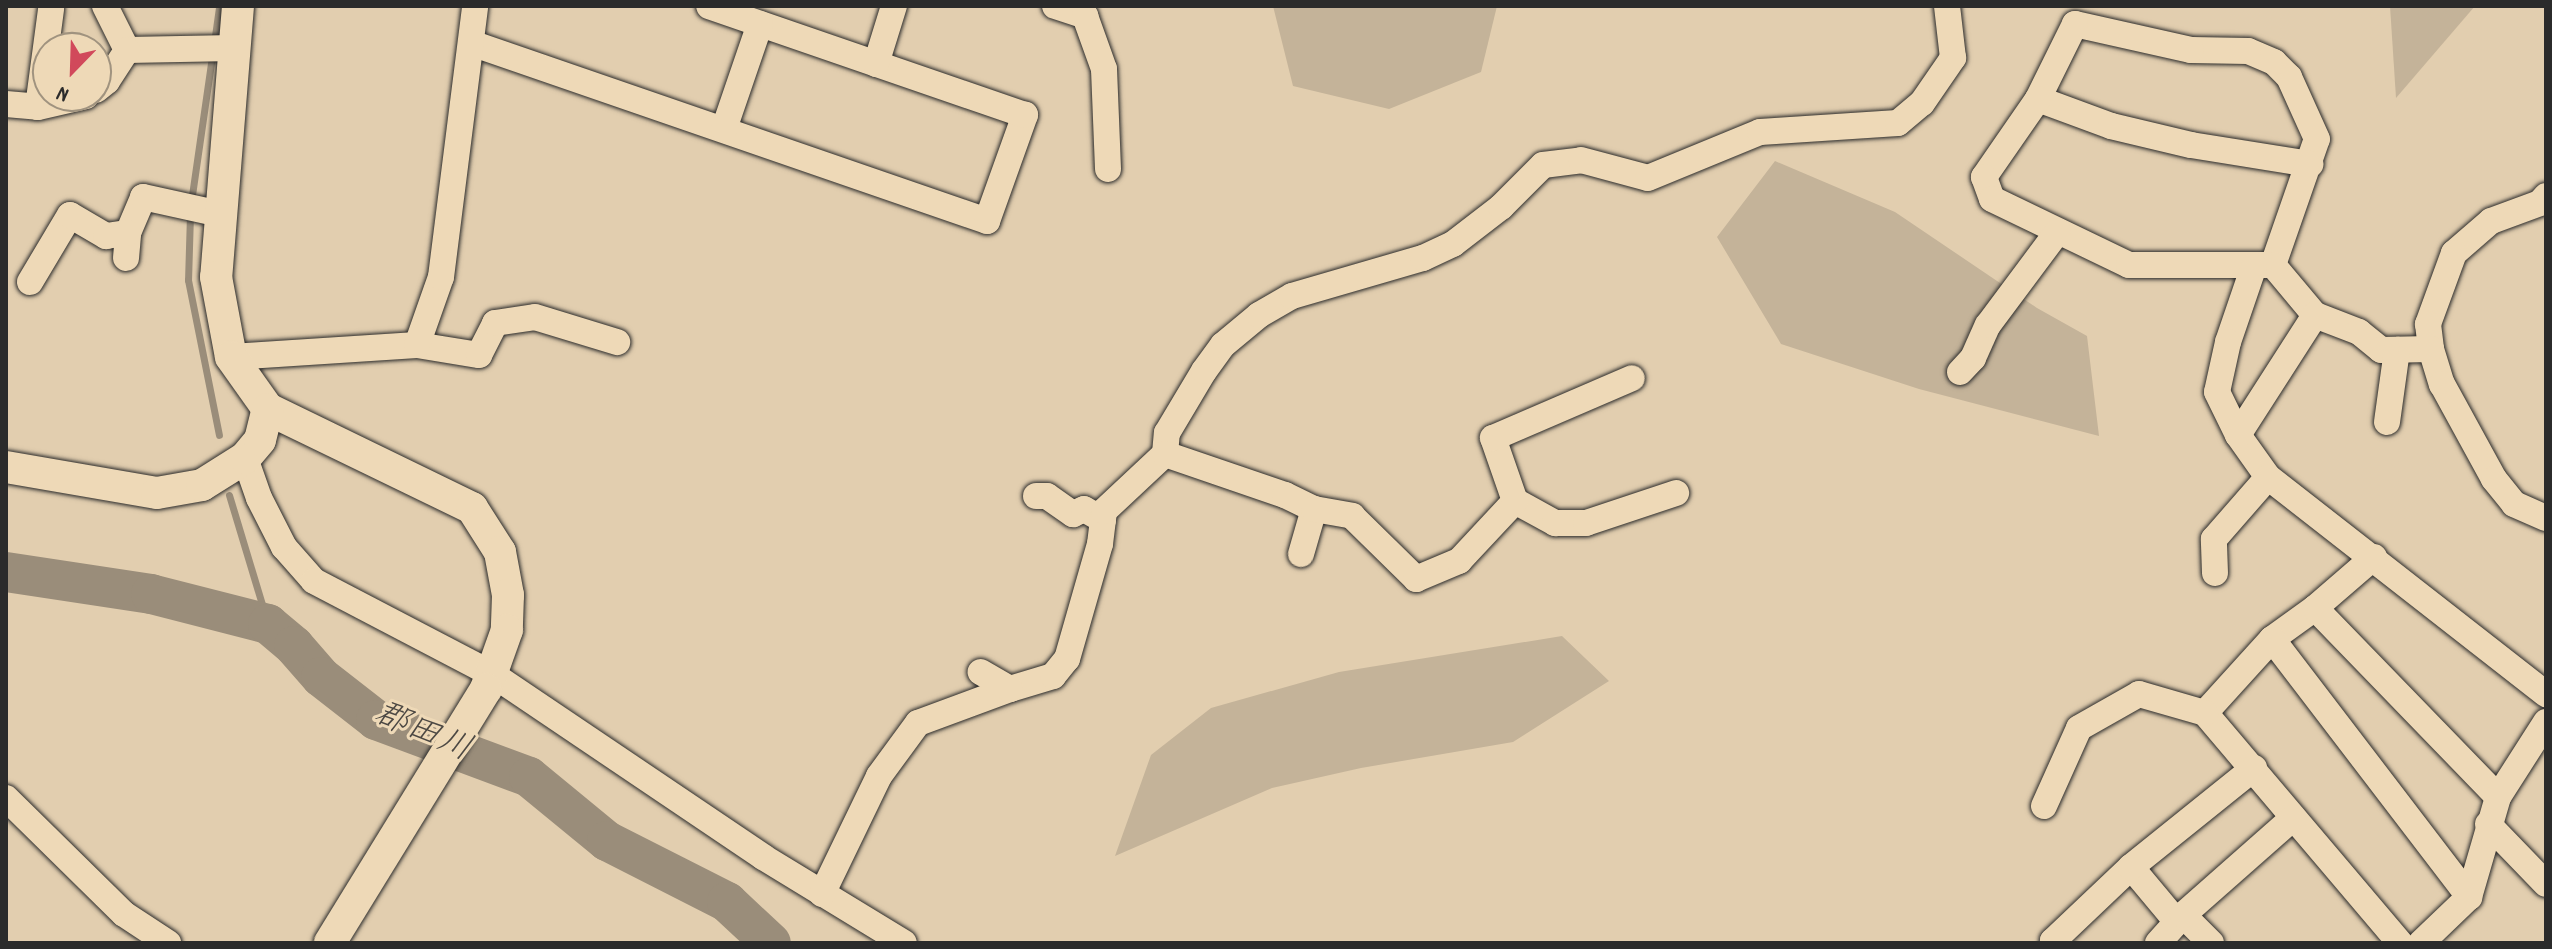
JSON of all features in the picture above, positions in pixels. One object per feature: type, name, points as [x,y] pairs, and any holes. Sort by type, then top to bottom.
[{"type":"street","points":[[105,6],[127,50]]},
{"type":"street","points":[[238,6],[227,48],[213,213],[216,277],[231,357],[268,409],[472,508],[500,552],[508,595],[507,630],[489,681],[330,943]]},
{"type":"street","points":[[417,345],[441,277],[475,6]]},
{"type":"street","points":[[471,43],[987,221],[1025,115],[709,6]]},
{"type":"street","points":[[876,64],[894,6]]},
{"type":"street","points":[[1055,6],[1084,11],[1104,69],[1108,169]]},
{"type":"street","points":[[822,894],[879,776],[918,723],[1053,676],[1067,659],[1100,544],[1104,511],[1165,454],[1167,433],[1204,371],[1223,345],[1259,315],[1292,296],[1423,258],[1453,244],[1501,207],[1543,165],[1581,160],[1648,178],[1760,132],[1898,123],[1922,103],[1953,58],[1947,6]]},
{"type":"street","points":[[48,32],[51,9]]},
{"type":"street","points":[[2431,349],[2381,350],[2359,332],[2315,315],[2263,265],[2129,265],[1992,199],[1984,177],[2038,99],[2072,15],[2191,50],[2248,51],[2274,62],[2289,77],[2317,139],[2310,164],[2263,265],[2228,342],[2217,392],[2238,435],[2268,477],[2546,694]]},
{"type":"street","points":[[724,129],[760,24]]},
{"type":"street","points":[[127,50],[227,48]]},
{"type":"street","points":[[112,73],[127,50]]},
{"type":"street","points":[[2038,99],[2111,126],[2191,145],[2310,164]]},
{"type":"street","points":[[6,104],[32,106]]},
{"type":"street","points":[[30,282],[70,215],[127,246],[143,197],[213,213]]},
{"type":"street","points":[[2544,205],[2491,221],[2454,253],[2428,324],[2431,349],[2442,384],[2494,479],[2514,504],[2546,518]]},
{"type":"street","points":[[1960,372],[1973,358],[1988,325],[2058,231]]},
{"type":"street","points":[[2238,435],[2315,315]]},
{"type":"street","points":[[231,357],[417,345],[479,355],[495,323],[535,317],[617,342]]},
{"type":"street","points":[[2387,422],[2397,350]]},
{"type":"street","points":[[1632,378],[1493,438],[1515,501],[1555,523],[1586,523],[1676,493]]},
{"type":"street","points":[[6,467],[157,493],[202,485],[245,458],[260,440],[268,409]]},
{"type":"street","points":[[1165,454],[1285,495],[1314,509],[1352,516],[1416,579],[1459,561],[1515,501]]},
{"type":"street","points":[[245,458],[259,498],[284,547],[314,581],[489,681],[904,943]]},
{"type":"street","points":[[2215,573],[2214,539],[2268,477]]},
{"type":"street","points":[[1036,496],[1047,496],[1073,514],[1084,509],[1103,520]]},
{"type":"street","points":[[1301,554],[1314,509]]},
{"type":"street","points":[[2205,713],[2272,639],[2315,608],[2374,557]]},
{"type":"street","points":[[2315,608],[2498,797]]},
{"type":"street","points":[[2272,639],[2469,897]]},
{"type":"street","points":[[980,672],[1010,689]]},
{"type":"street","points":[[2044,806],[2079,728],[2139,694],[2205,713],[2400,943]]},
{"type":"street","points":[[2421,943],[2469,897],[2498,797],[2546,722]]},
{"type":"street","points":[[2055,943],[2053,941],[2131,867],[2254,768]]},
{"type":"street","points":[[6,798],[124,914],[168,943]]},
{"type":"street","points":[[2158,943],[2180,918],[2293,818]]},
{"type":"street","points":[[2488,824],[2546,884]]},
{"type":"street","points":[[2131,867],[2180,918],[2211,943]]},
{"type":"shaded area","points":[[1273,6],[1497,6],[1481,72],[1389,109],[1293,86]]},
{"type":"shaded area","points":[[2390,6],[2475,6],[2396,98]]},
{"type":"shaded area","points":[[1775,161],[1895,212],[2037,308],[2087,336],[2099,436],[1919,389],[1781,344],[1717,237]]},
{"type":"shaded area","points":[[1562,636],[1609,681],[1513,742],[1361,768],[1272,788],[1115,856],[1151,755],[1211,708],[1339,672]]},
{"type":"waterway","points":[[214,43],[219,6]]},
{"type":"waterway","points":[[191,202],[212,56]]},
{"type":"waterway","points":[[190,214],[188,280],[219,435]]},
{"type":"waterway","points":[[229,495],[268,624]]},
{"type":"waterway","name":"郡田川","points":[[6,572],[151,594],[268,624],[294,646],[321,677],[376,720],[529,777],[607,841],[727,902],[771,943]]}]
